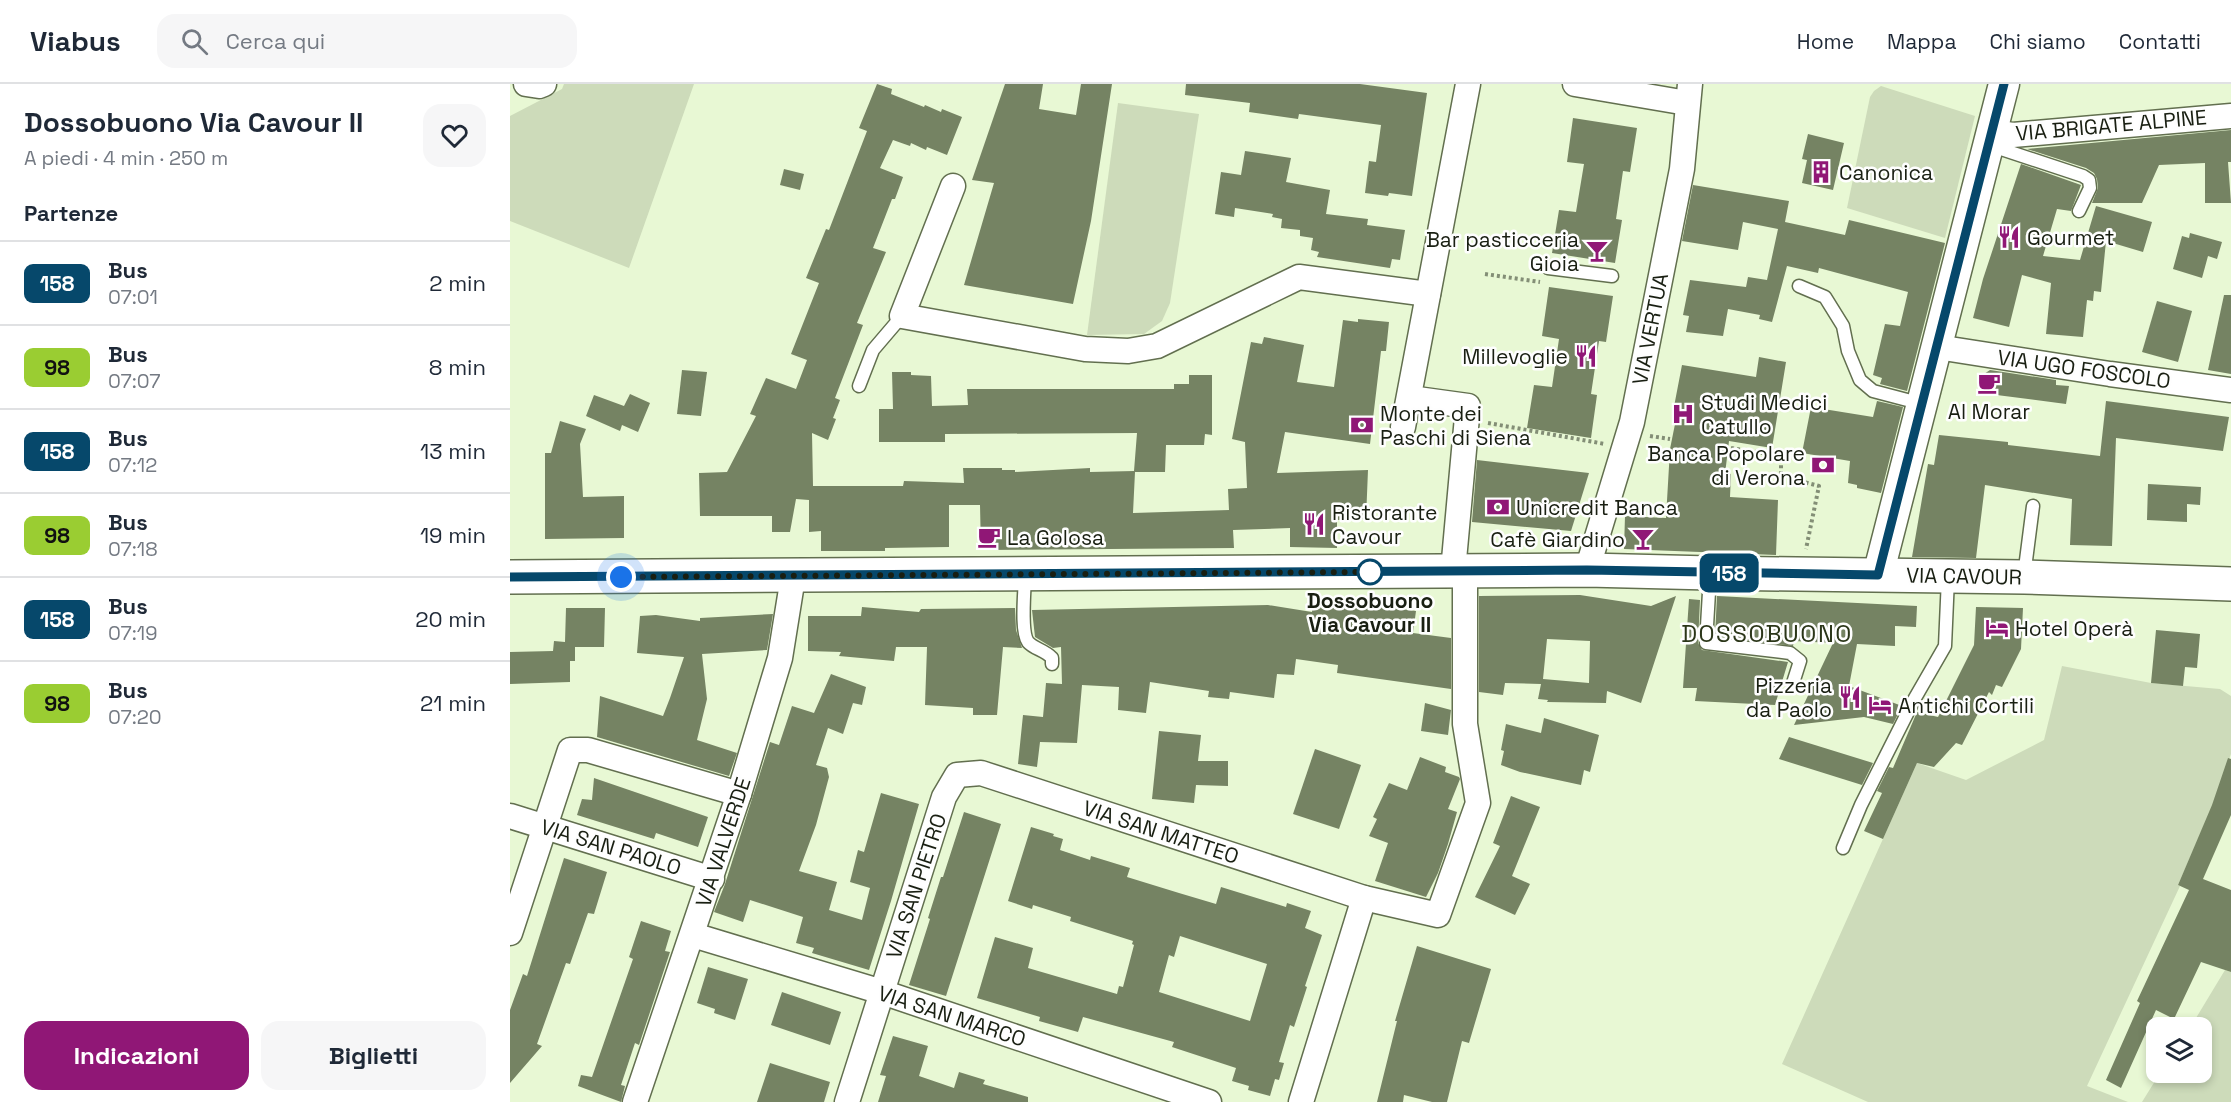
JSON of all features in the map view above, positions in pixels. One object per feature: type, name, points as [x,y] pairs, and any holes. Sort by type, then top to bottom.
[{"type":"main road","name":"VIA CAVOUR","points":[[510,577],[1587,570],[2024,577],[2231,584]]},
{"type":"street","points":[[526,84],[539,86],[544,84]]},
{"type":"street","points":[[1404,427],[1468,84]]},
{"type":"street","points":[[1575,84],[1688,93]]},
{"type":"street","points":[[1878,575],[2004,84]]},
{"type":"street","name":"VIA VERTUA","points":[[1587,570],[1632,422],[1682,169],[1688,93]]},
{"type":"street","name":"VIA BRIGATE ALPINE","points":[[1990,138],[2231,116]]},
{"type":"street","points":[[953,186],[902,316],[1085,349],[1128,351],[1157,346],[1299,277],[1428,294]]},
{"type":"street","name":"VIA UGO FOSCOLO","points":[[1937,347],[2231,390]]},
{"type":"street","points":[[1410,398],[1468,406],[1459,571]]},
{"type":"street","name":"VIA SAN MATTEO","points":[[957,776],[981,773],[1364,898],[1438,915],[1478,803],[1465,724],[1459,571]]},
{"type":"street","name":"VIA VALVERDE","points":[[635,1102],[740,794],[780,658],[794,576]]},
{"type":"street","points":[[510,933],[570,750],[588,750],[740,794]]},
{"type":"street","name":"VIA SAN PIETRO","points":[[847,1102],[944,797],[957,776]]},
{"type":"street","name":"VIA SAN PAOLO","points":[[510,816],[712,879]]},
{"type":"street","points":[[1302,1102],[1364,898]]},
{"type":"street","name":"VIA SAN MARCO","points":[[693,935],[882,992],[1209,1102]]},
{"type":"lane","points":[[1990,138],[2089,180],[2090,188],[2079,211]]},
{"type":"lane","points":[[1548,268],[1612,276]]},
{"type":"lane","points":[[1798,286],[1825,297],[1843,326],[1848,351],[1860,380],[1873,391],[1911,400]]},
{"type":"lane","points":[[859,386],[873,350],[902,316]]},
{"type":"lane","points":[[2024,577],[2033,506]]},
{"type":"lane","points":[[1710,573],[1706,643],[1790,653],[1800,661],[1793,683]]},
{"type":"lane","points":[[1025,574],[1024,636],[1032,645],[1047,652],[1052,658],[1052,664]]},
{"type":"lane","points":[[1843,848],[1861,805],[1904,719],[1945,646],[1948,576]]},
{"type":"path","points":[[1488,423],[1606,444]]},
{"type":"path","points":[[1731,448],[1781,456],[1781,476],[1819,486],[1801,574]]},
{"type":"green space","points":[[564,84],[694,84],[629,268],[510,221],[510,116],[562,89]]},
{"type":"green space","points":[[1881,86],[1975,116],[1945,238],[1847,208],[1870,97]]},
{"type":"green space","points":[[1118,103],[1199,114],[1170,303],[1162,321],[1144,334],[1087,335]]},
{"type":"green space","points":[[2062,666],[2151,683],[2220,689],[2231,696],[2231,754],[2211,809],[2178,885],[2180,886],[2087,1086],[2128,1102],[1868,1102],[1782,1064],[1917,763],[1966,780],[2044,740]]},
{"type":"green space","points":[[2225,970],[2231,972],[2231,1102],[2142,1102],[2154,1083],[2212,1083],[2212,1017],[2197,1017]]},
{"type":"building","points":[[877,84],[892,89],[891,94],[924,107],[925,105],[941,112],[942,109],[962,117],[947,155],[927,147],[926,150],[911,143],[910,146],[893,140],[880,168],[903,177],[873,248],[886,252],[857,323],[863,325],[835,398],[840,400],[833,418],[836,419],[828,440],[812,433],[813,486],[903,486],[904,481],[964,483],[963,468],[1002,468],[1002,470],[1015,470],[1015,472],[1090,468],[1090,472],[1134,471],[1137,433],[945,434],[945,442],[879,442],[879,409],[893,409],[892,372],[911,372],[911,375],[931,376],[932,406],[968,405],[967,389],[1174,389],[1174,384],[1189,384],[1189,375],[1212,375],[1212,435],[1205,434],[1204,445],[1166,445],[1165,472],[1135,472],[1133,513],[1229,510],[1228,489],[1247,488],[1245,442],[1232,439],[1251,342],[1262,344],[1264,337],[1304,345],[1297,382],[1334,387],[1343,320],[1358,322],[1358,319],[1389,322],[1386,351],[1381,351],[1370,444],[1285,432],[1277,473],[1368,470],[1366,519],[1337,520],[1337,548],[1290,547],[1290,528],[1233,530],[1234,548],[981,550],[980,505],[949,505],[949,547],[885,548],[885,551],[821,551],[821,531],[809,532],[809,500],[796,499],[790,532],[772,532],[772,516],[700,516],[699,473],[727,472],[756,416],[750,414],[766,378],[796,389],[807,360],[791,354],[819,283],[806,278],[826,229],[829,230],[867,131],[859,128]]},
{"type":"building","points":[[1005,84],[1043,84],[1039,109],[1076,115],[1081,84],[1112,84],[1091,221],[1073,304],[964,285],[994,183],[972,180]]},
{"type":"building","points":[[1186,84],[1360,84],[1427,93],[1412,196],[1365,193],[1369,161],[1376,162],[1381,125],[1299,114],[1298,119],[1249,112],[1250,103],[1185,95]]},
{"type":"building","points":[[1573,118],[1637,128],[1630,172],[1623,171],[1616,219],[1622,220],[1615,263],[1552,253],[1559,210],[1576,212],[1584,164],[1567,162]]},
{"type":"building","points":[[2231,130],[2231,162],[2228,162],[2231,203],[2205,203],[2205,163],[2159,165],[2142,203],[2092,203],[2098,188],[2094,173],[2086,168],[2027,149]]},
{"type":"building","name":"Canonica","points":[[1808,134],[1844,143],[1833,190],[1802,183],[1807,160],[1802,159]]},
{"type":"building","points":[[1245,151],[1291,158],[1286,182],[1330,190],[1326,214],[1368,219],[1367,225],[1405,230],[1400,260],[1392,259],[1390,268],[1317,257],[1319,252],[1311,250],[1313,238],[1300,236],[1300,230],[1281,228],[1282,219],[1272,217],[1273,214],[1235,208],[1234,217],[1215,214],[1221,172],[1241,175]]},
{"type":"building","points":[[2021,164],[2081,185],[2071,211],[2057,209],[2043,256],[2080,260],[2096,206],[2152,222],[2143,252],[2106,241],[2101,292],[2094,291],[2093,301],[2087,300],[2083,337],[2046,334],[2051,283],[2022,275],[2009,327],[1973,318],[1983,279]]},
{"type":"building","points":[[784,169],[804,174],[800,190],[780,185]]},
{"type":"building","points":[[1693,185],[1789,201],[1785,222],[1845,235],[1849,220],[1945,243],[1907,391],[1880,384],[1882,378],[1873,375],[1885,324],[1900,326],[1908,292],[1819,268],[1818,273],[1787,266],[1772,322],[1759,319],[1760,315],[1728,309],[1723,336],[1686,332],[1689,316],[1683,315],[1690,280],[1746,287],[1748,277],[1767,280],[1778,229],[1743,222],[1738,250],[1682,241]]},
{"type":"building","points":[[2190,233],[2222,242],[2217,259],[2208,256],[2202,278],[2173,269],[2182,236],[2189,238]]},
{"type":"building","points":[[1549,287],[1613,296],[1606,342],[1599,341],[1591,394],[1597,395],[1591,438],[1527,428],[1534,385],[1552,387],[1559,339],[1542,336]]},
{"type":"building","points":[[2224,295],[2231,295],[2231,374],[2208,370]]},
{"type":"building","points":[[2157,301],[2192,311],[2178,362],[2142,352]]},
{"type":"building","points":[[1759,357],[1786,362],[1772,448],[1729,441],[1725,474],[1731,474],[1730,497],[1778,500],[1776,555],[1624,549],[1625,516],[1666,518],[1670,449],[1676,419],[1672,417],[1682,365],[1756,377]]},
{"type":"building","points":[[682,370],[707,372],[701,416],[677,414]]},
{"type":"building","points":[[1990,370],[2056,380],[2056,385],[2069,386],[2066,404],[1981,393],[1984,374]]},
{"type":"building","points":[[630,394],[650,403],[638,432],[622,425],[620,431],[586,416],[594,395],[624,406]]},
{"type":"building","points":[[1877,401],[1903,407],[1881,493],[1857,488],[1857,485],[1848,483],[1850,461],[1802,453],[1811,407],[1873,417]]},
{"type":"building","points":[[2106,401],[2229,417],[2223,451],[2116,438],[2112,546],[2070,545],[2072,499],[1985,485],[1976,558],[1912,557],[1928,464],[1934,465],[1939,435],[2008,442],[2008,445],[2100,456]]},
{"type":"building","points":[[560,421],[586,429],[580,444],[583,497],[624,496],[624,538],[545,539],[545,453],[551,453]]},
{"type":"building","points":[[1477,460],[1589,473],[1571,531],[1472,522]]},
{"type":"building","points":[[2148,484],[2201,487],[2200,505],[2187,504],[2187,522],[2147,520]]},
{"type":"building","points":[[1580,595],[1651,606],[1676,596],[1641,703],[1607,691],[1606,703],[1547,702],[1548,700],[1538,699],[1541,684],[1505,683],[1503,695],[1479,692],[1479,596]],"holes":[[[1547,639],[1590,641],[1589,683],[1543,679]]]},
{"type":"building","points":[[1717,596],[1917,606],[1916,627],[1895,626],[1895,646],[1857,644],[1849,686],[1902,706],[1893,724],[1864,717],[1794,725],[1833,643],[1794,641],[1793,646],[1715,636]]},
{"type":"building","points":[[1689,599],[1700,600],[1698,643],[1702,650],[1788,662],[1775,705],[1695,701],[1697,688],[1683,688]]},
{"type":"building","points":[[1344,601],[1416,611],[1413,633],[1451,638],[1451,689],[1337,673],[1338,665],[1296,659],[1294,675],[1277,674],[1274,698],[1230,692],[1229,699],[1208,697],[1209,691],[1150,682],[1146,713],[1118,710],[1119,687],[1082,685],[1077,743],[1040,742],[1037,767],[1018,764],[1023,715],[1043,717],[1046,683],[1062,684],[1061,647],[1053,648],[1035,637],[1032,610],[1268,605],[1312,612],[1313,603],[1343,605]]},
{"type":"building","points":[[862,607],[919,612],[921,609],[1015,608],[1016,630],[1022,648],[1003,647],[997,715],[973,715],[973,708],[925,705],[927,647],[896,647],[894,661],[839,656],[841,652],[808,651],[808,616],[861,616]]},
{"type":"building","points":[[1976,607],[2023,608],[2021,649],[2002,687],[1996,685],[1992,695],[1989,692],[1962,745],[1956,743],[1934,767],[1917,763],[1883,839],[1864,831],[1882,793],[1877,791],[1889,767],[1893,768],[1917,712],[1938,717],[1974,645]]},
{"type":"building","points":[[566,608],[605,608],[604,647],[575,647],[575,661],[570,661],[570,682],[510,684],[510,652],[553,651],[554,641],[565,642]]},
{"type":"building","points":[[773,614],[767,650],[702,654],[707,699],[697,740],[737,753],[729,776],[597,737],[600,696],[663,716],[670,698],[684,657],[637,653],[640,616],[656,615],[700,621],[700,618]]},
{"type":"building","points":[[2156,630],[2200,634],[2197,668],[2185,667],[2183,686],[2151,683]]},
{"type":"building","points":[[831,674],[866,687],[862,705],[853,703],[843,734],[828,728],[816,765],[827,768],[829,777],[816,825],[799,871],[837,882],[829,910],[862,920],[870,888],[850,882],[858,850],[864,852],[881,793],[919,804],[869,970],[812,953],[814,948],[796,943],[803,917],[750,900],[743,922],[714,912],[770,742],[779,745],[792,706],[814,713]]},
{"type":"building","points":[[1425,703],[1451,710],[1448,735],[1421,731]]},
{"type":"building","points":[[1544,718],[1599,735],[1590,772],[1584,770],[1581,785],[1520,772],[1501,765],[1504,751],[1501,750],[1506,724],[1541,733]]},
{"type":"building","points":[[1159,731],[1201,735],[1198,761],[1228,761],[1228,786],[1196,785],[1194,803],[1152,799]]},
{"type":"building","points":[[1789,737],[1873,763],[1862,785],[1779,759]]},
{"type":"building","points":[[1315,749],[1361,765],[1339,829],[1293,814]]},
{"type":"building","points":[[1420,757],[1446,767],[1445,772],[1460,779],[1448,809],[1457,812],[1448,844],[1438,873],[1426,897],[1375,881],[1388,843],[1369,836],[1377,819],[1373,817],[1389,783],[1407,790]]},
{"type":"building","points":[[2228,758],[2231,759],[2231,815],[2203,879],[2231,890],[2231,972],[2201,962],[2175,1017],[2156,1010],[2153,1017],[2146,1017],[2146,1032],[2121,1088],[2106,1080],[2140,1003],[2137,1001],[2189,890],[2178,885],[2212,805]]},
{"type":"building","points":[[594,778],[708,817],[698,847],[656,833],[654,839],[577,815],[582,799],[592,800]]},
{"type":"building","points":[[1511,796],[1540,807],[1512,876],[1530,884],[1515,915],[1475,897],[1500,846],[1493,843]]},
{"type":"building","points":[[964,812],[1001,824],[946,996],[909,985],[941,877],[943,877]]},
{"type":"building","points":[[1031,827],[1063,839],[1060,850],[1090,860],[1091,856],[1130,868],[1127,877],[1179,893],[1216,904],[1221,887],[1286,907],[1287,903],[1311,911],[1305,928],[1322,935],[1294,1027],[1290,1025],[1279,1062],[1284,1063],[1279,1080],[1275,1079],[1270,1096],[1248,1090],[1249,1086],[1232,1081],[1236,1068],[1172,1047],[1174,1042],[1083,1017],[1078,1032],[1039,1021],[1040,1017],[977,998],[995,937],[1033,948],[1028,968],[1117,994],[1119,986],[1123,987],[1134,945],[1133,941],[1070,921],[1071,917],[1033,905],[1032,909],[1008,901]],"holes":[[[1180,936],[1267,964],[1250,1021],[1159,992],[1169,955],[1174,957]]]},
{"type":"building","points":[[564,858],[607,872],[594,914],[588,913],[570,964],[566,963],[537,1044],[542,1046],[510,1083],[510,1010],[523,974],[527,976]]},
{"type":"building","points":[[641,921],[671,931],[665,951],[670,952],[639,1045],[635,1043],[621,1085],[625,1086],[621,1102],[578,1086],[581,1075],[592,1077],[633,959],[629,957]]},
{"type":"building","points":[[1417,946],[1491,969],[1469,1043],[1462,1041],[1447,1102],[1432,1102],[1404,1095],[1403,1102],[1377,1102],[1397,1021],[1395,1021]]},
{"type":"building","points":[[708,967],[748,979],[735,1020],[714,1013],[715,1009],[697,1003]]},
{"type":"building","points":[[782,992],[841,1012],[830,1045],[771,1025]]},
{"type":"building","points":[[893,1036],[928,1046],[919,1076],[954,1088],[959,1072],[985,1080],[983,1084],[1028,1097],[1028,1102],[878,1102],[886,1076],[880,1075]]},
{"type":"building","points":[[770,1063],[830,1082],[824,1102],[757,1102]]},
{"type":"bus line","name":"158","points":[[510,577],[1587,570],[1878,575],[2004,84]]},
{"type":"place","name":"Canonica","points":[[1821,172]]},
{"type":"place","name":"Gourmet","points":[[2009,237]]},
{"type":"place","name":"Bar pasticceria Gioia","points":[[1597,251]]},
{"type":"place","name":"Millevoglie","points":[[1586,356]]},
{"type":"place","name":"Al Morar","points":[[1989,383]]},
{"type":"place","name":"Studi Medici Catullo","points":[[1683,414]]},
{"type":"place","name":"Monte dei Paschi di Siena","points":[[1362,425]]},
{"type":"place","name":"Banca Popolare di Verona","points":[[1823,465]]},
{"type":"place","name":"Unicredit Banca","points":[[1498,507]]},
{"type":"place","name":"Ristorante Cavour","points":[[1314,524]]},
{"type":"place","name":"La Golosa","points":[[989,537]]},
{"type":"place","name":"Cafè Giardino","points":[[1643,539]]},
{"type":"place","name":"Dossobuono Via Cavour II","points":[[1370,572]]},
{"type":"place","name":"Hotel Operà","points":[[1997,628]]},
{"type":"place","name":"Pizzeria da Paolo","points":[[1850,697]]},
{"type":"place","name":"Antichi Cortili","points":[[1880,705]]},
{"type":"district","name":"DOSSOBUONO","points":[[1767,633]]},
{"type":"route","points":[[621,577],[1373,572],[1370,572]]}]
